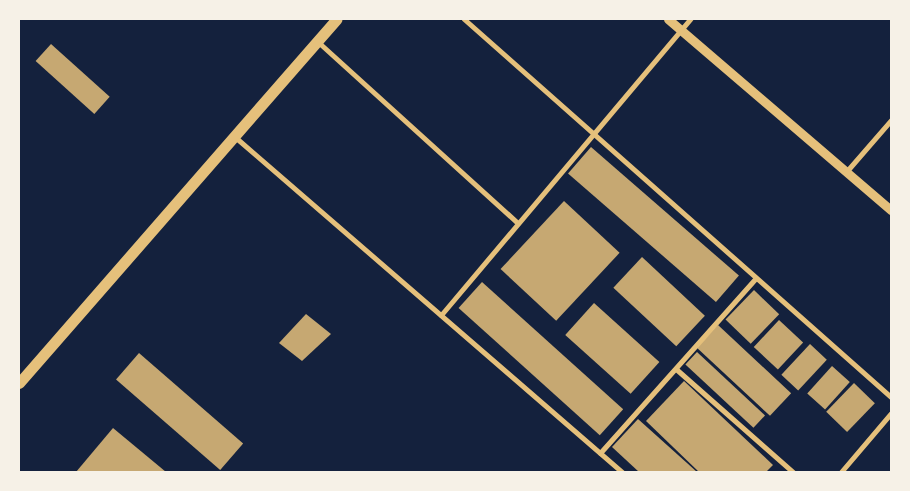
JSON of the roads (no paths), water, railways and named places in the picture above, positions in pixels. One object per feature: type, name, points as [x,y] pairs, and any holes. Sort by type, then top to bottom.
[{"type":"main road","points":[[19,383],[337,19]]},
{"type":"street","points":[[464,19],[891,397]]},
{"type":"street","points":[[668,19],[891,210]]},
{"type":"street","points":[[441,315],[690,19]]},
{"type":"street","points":[[318,41],[518,223]]},
{"type":"street","points":[[846,172],[891,120]]},
{"type":"street","points":[[235,137],[622,472]]},
{"type":"street","points":[[600,454],[756,278]]},
{"type":"street","points":[[676,369],[793,472]]},
{"type":"street","points":[[841,472],[891,413]]}]
